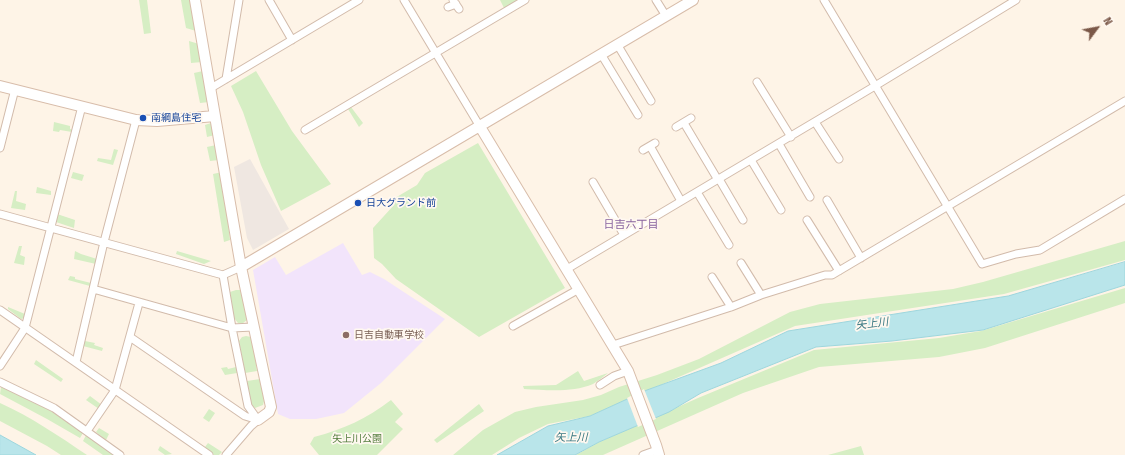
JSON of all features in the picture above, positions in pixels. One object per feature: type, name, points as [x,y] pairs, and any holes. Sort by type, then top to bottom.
[{"type":"street","points":[[195,0],[241,267],[271,407],[269,412],[250,426],[226,455]]},
{"type":"street","points":[[226,79],[239,0]]},
{"type":"street","points":[[269,0],[292,40]]},
{"type":"street","points":[[211,88],[359,0]]},
{"type":"street","points":[[404,0],[629,373],[657,449],[643,455]]},
{"type":"street","points":[[305,130],[525,0]]},
{"type":"street","points":[[656,0],[666,16]]},
{"type":"street","points":[[0,214],[224,275],[241,267],[693,0]]},
{"type":"street","points":[[824,0],[982,264],[1016,254],[1040,250],[1125,199]]},
{"type":"street","points":[[567,269],[791,137],[1016,0]]},
{"type":"street","points":[[448,7],[456,4]]},
{"type":"street","points":[[617,44],[651,101]]},
{"type":"street","points":[[601,54],[638,115]]},
{"type":"street","points":[[757,82],[765,89],[791,137]]},
{"type":"street","points":[[0,86],[136,120],[157,121],[215,116]]},
{"type":"street","points":[[0,148],[15,90]]},
{"type":"street","points":[[613,345],[731,307],[761,295],[825,275],[832,275],[1125,101]]},
{"type":"street","points":[[0,366],[25,328],[82,106]]},
{"type":"street","points":[[676,127],[692,118]]},
{"type":"street","points":[[76,362],[104,242],[136,120]]},
{"type":"street","points":[[815,122],[838,159]]},
{"type":"street","points":[[684,123],[743,220]]},
{"type":"street","points":[[779,144],[810,197]]},
{"type":"street","points":[[649,146],[681,201]]},
{"type":"street","points":[[751,160],[781,210]]},
{"type":"street","points":[[593,182],[624,235]]},
{"type":"street","points":[[697,192],[729,244]]},
{"type":"street","points":[[827,200],[861,258]]},
{"type":"street","points":[[807,220],[839,271]]},
{"type":"street","points":[[741,263],[761,295]]},
{"type":"street","points":[[224,275],[232,328],[248,406],[258,420]]},
{"type":"street","points":[[712,277],[731,307]]},
{"type":"street","points":[[513,326],[579,289]]},
{"type":"street","points":[[93,290],[232,328],[253,327]]},
{"type":"street","points":[[87,432],[115,390],[139,303]]},
{"type":"street","points":[[0,310],[209,455]]},
{"type":"street","points":[[130,337],[245,416],[258,420]]},
{"type":"street","points":[[600,385],[614,376],[629,373]]},
{"type":"street","points":[[0,382],[54,408],[120,455]]},
{"type":"shaded area","points":[[250,159],[289,229],[253,250],[247,238],[234,167]]},
{"type":"shaded area","name":"日吉自動車学校","points":[[343,243],[362,275],[370,272],[384,279],[445,319],[381,383],[344,413],[316,419],[290,419],[278,414],[253,270],[275,257],[286,275]]},
{"type":"green space","points":[[139,0],[147,0],[151,33],[144,34]]},
{"type":"green space","points":[[181,0],[191,0],[196,31],[186,28]]},
{"type":"green space","points":[[500,0],[518,0],[504,8]]},
{"type":"green space","points":[[189,41],[199,44],[202,62],[191,63]]},
{"type":"green space","points":[[203,71],[209,102],[200,103],[194,73]]},
{"type":"green space","points":[[256,71],[292,131],[331,184],[281,211],[261,165],[243,112],[231,86]]},
{"type":"green space","points":[[351,107],[363,123],[359,127],[348,109]]},
{"type":"green space","points":[[54,122],[70,126],[70,129],[73,130],[72,132],[60,130],[59,132],[53,131]]},
{"type":"green space","points":[[211,123],[214,125],[215,135],[207,137],[205,125]]},
{"type":"green space","points":[[478,143],[565,288],[479,337],[396,279],[374,258],[373,228],[394,205],[395,198],[417,185],[425,173]]},
{"type":"green space","points":[[216,145],[219,160],[210,161],[207,147]]},
{"type":"green space","points":[[114,149],[118,150],[113,165],[97,161],[98,158],[111,160]]},
{"type":"green space","points":[[73,172],[84,175],[82,181],[71,178]]},
{"type":"green space","points":[[222,172],[230,240],[224,242],[213,174]]},
{"type":"green space","points":[[37,187],[51,191],[51,195],[36,193]]},
{"type":"green space","points":[[15,191],[17,191],[16,201],[26,204],[25,210],[11,208]]},
{"type":"green space","points":[[57,214],[75,220],[74,228],[56,222]]},
{"type":"green space","points":[[1125,241],[1125,260],[1004,294],[795,326],[590,416],[548,424],[519,438],[492,455],[453,455],[483,430],[515,412],[536,407],[583,400],[657,375],[699,359],[790,312],[820,304],[953,289],[983,282]]},
{"type":"green space","points":[[19,246],[22,246],[20,255],[25,257],[24,265],[14,263]]},
{"type":"green space","points":[[75,251],[97,259],[96,264],[74,259]]},
{"type":"green space","points":[[177,251],[211,261],[204,264],[176,254]]},
{"type":"green space","points":[[70,276],[75,277],[75,279],[91,283],[90,286],[68,280]]},
{"type":"green space","points":[[1125,288],[1125,303],[985,348],[939,357],[819,367],[743,393],[603,455],[576,455],[599,442],[698,398],[814,350],[939,338],[981,331]]},
{"type":"green space","points":[[242,290],[247,316],[247,320],[243,323],[238,323],[234,318],[230,292]]},
{"type":"green space","points":[[8,307],[25,314],[24,318],[21,319],[8,309]]},
{"type":"green space","points":[[242,337],[251,337],[253,341],[257,371],[245,373],[239,341]]},
{"type":"green space","points":[[85,341],[95,343],[94,345],[103,348],[102,351],[83,346]]},
{"type":"green space","points":[[36,360],[63,379],[61,382],[34,364]]},
{"type":"green space","points":[[227,367],[228,369],[236,367],[237,373],[225,375],[221,368]]},
{"type":"green space","points":[[578,371],[584,381],[608,373],[593,384],[576,389],[541,390],[524,389],[523,386],[556,385]]},
{"type":"green space","points":[[260,379],[264,401],[263,405],[255,408],[252,406],[249,399],[247,381]]},
{"type":"green space","points":[[1,387],[51,411],[83,433],[80,438],[0,394]]},
{"type":"green space","points":[[90,396],[102,405],[99,409],[86,400]]},
{"type":"green space","name":"矢上川公園","points":[[391,400],[403,414],[395,422],[403,429],[377,455],[319,455],[310,444],[314,437],[335,431],[354,423],[373,413]]},
{"type":"green space","points":[[0,403],[34,421],[87,455],[61,455],[0,421]]},
{"type":"green space","points":[[479,404],[484,411],[437,443],[434,440]]},
{"type":"green space","points":[[209,409],[215,413],[209,422],[203,418]]},
{"type":"green space","points":[[99,428],[109,434],[106,440],[96,432]]},
{"type":"green space","points":[[86,435],[115,455],[103,455],[83,441]]},
{"type":"green space","points":[[208,443],[222,452],[219,455],[214,455],[205,447]]},
{"type":"green space","points":[[160,446],[172,454],[165,455],[158,450]]},
{"type":"green space","points":[[861,446],[864,455],[828,455]]},
{"type":"water","name":"矢上川","points":[[1125,262],[1125,285],[983,330],[892,341],[816,347],[701,393],[669,412],[599,442],[575,455],[497,455],[548,426],[590,416],[647,390],[721,363],[788,331],[1008,296]]},
{"type":"water","points":[[0,435],[36,455],[0,455]]},
{"type":"pier","points":[[644,389],[656,419],[638,427],[627,398]]},
{"type":"place","name":"南綱島住宅","points":[[143,118]]},
{"type":"place","name":"日大グランド前","points":[[358,203]]},
{"type":"place","name":"日吉自動車学校","points":[[346,335]]},
{"type":"district","name":"日吉六丁目","points":[[631,225]]}]
